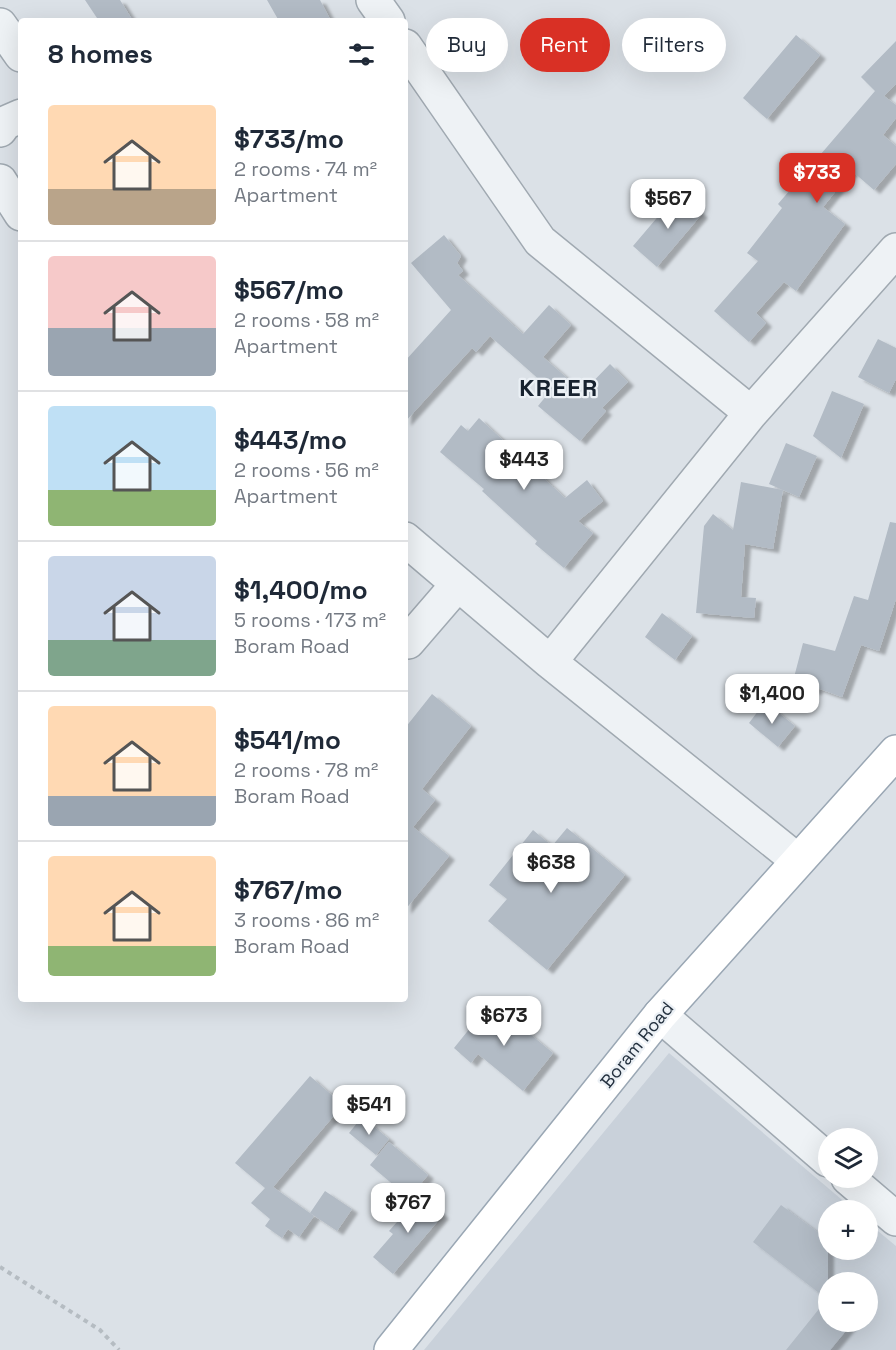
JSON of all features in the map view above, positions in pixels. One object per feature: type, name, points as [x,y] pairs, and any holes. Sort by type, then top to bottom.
[{"type":"main road","name":"Boram Road","points":[[391,1350],[660,1015],[896,752]]},
{"type":"street","points":[[373,0],[386,18]]},
{"type":"street","points":[[0,25],[18,51]]},
{"type":"street","points":[[408,49],[540,240],[751,413]]},
{"type":"street","points":[[0,130],[5,123],[18,117]]},
{"type":"street","points":[[0,181],[18,209]]},
{"type":"street","points":[[550,662],[751,413],[896,250]]},
{"type":"street","points":[[408,542],[550,662],[797,860]]},
{"type":"street","points":[[408,642],[458,584]]},
{"type":"street","points":[[660,1015],[818,1152]]},
{"type":"street","points":[[860,1188],[896,1219]]},
{"type":"path","points":[[0,1267],[100,1330],[119,1350]]},
{"type":"shaded area","points":[[669,1053],[818,1179],[818,1188],[828,1188],[842,1200],[818,1200],[818,1260],[878,1260],[878,1231],[896,1246],[896,1350],[424,1350]]},
{"type":"building","points":[[85,0],[120,0],[131,18],[97,18]]},
{"type":"building","points":[[267,0],[320,0],[329,18],[277,18]]},
{"type":"building","points":[[796,35],[820,55],[767,119],[743,98]]},
{"type":"building","points":[[896,41],[896,84],[884,96],[896,105],[896,118],[883,135],[896,146],[896,164],[874,190],[852,171],[823,207],[845,224],[796,291],[784,282],[756,313],[766,323],[749,342],[714,311],[758,261],[747,253],[782,208],[778,204],[875,91],[861,77]]},
{"type":"building","points":[[678,193],[702,214],[657,267],[633,246]]},
{"type":"building","points":[[444,235],[461,256],[457,263],[463,271],[458,275],[523,334],[549,305],[571,325],[543,357],[583,392],[610,364],[628,382],[602,408],[606,411],[580,441],[538,406],[551,390],[490,336],[476,352],[472,348],[408,419],[408,358],[451,310],[411,263]]},
{"type":"building","points":[[878,339],[896,348],[896,379],[889,393],[858,377]]},
{"type":"building","points":[[832,391],[864,404],[841,458],[813,436]]},
{"type":"building","points":[[479,418],[565,498],[587,480],[603,501],[578,521],[593,533],[564,568],[535,544],[537,541],[482,491],[484,489],[440,452],[461,425],[468,431]]},
{"type":"building","points":[[786,443],[817,456],[799,497],[769,484]]},
{"type":"building","points":[[741,482],[783,490],[773,549],[745,544],[741,597],[756,598],[754,618],[696,613],[704,526],[713,514],[733,530]]},
{"type":"building","points":[[890,522],[896,523],[896,599],[879,651],[861,645],[842,697],[817,688],[816,691],[792,685],[803,643],[835,651],[854,596],[868,600]]},
{"type":"building","points":[[662,613],[692,636],[675,660],[645,637]]},
{"type":"building","points":[[432,694],[471,726],[422,789],[435,800],[413,827],[449,856],[408,906],[408,724]]},
{"type":"building","points":[[765,702],[795,726],[778,747],[749,723]]},
{"type":"building","points":[[567,828],[625,875],[547,970],[488,921],[507,899],[489,885],[533,830],[552,846]]},
{"type":"building","points":[[491,1002],[553,1053],[523,1091],[478,1054],[471,1063],[454,1048]]},
{"type":"building","points":[[310,1076],[343,1105],[273,1187],[314,1216],[299,1237],[288,1229],[282,1238],[265,1226],[270,1219],[251,1203],[265,1188],[235,1163]]},
{"type":"building","points":[[362,1117],[389,1139],[376,1155],[349,1133]]},
{"type":"building","points":[[389,1142],[428,1175],[409,1198],[370,1165]]},
{"type":"building","points":[[325,1191],[352,1209],[337,1231],[310,1213]]},
{"type":"building","points":[[421,1195],[443,1215],[393,1274],[373,1257],[393,1234],[389,1231]]},
{"type":"building","points":[[781,1205],[818,1233],[818,1260],[828,1260],[828,1272],[818,1272],[818,1292],[753,1242]]},
{"type":"building","points":[[818,1310],[818,1332],[845,1332],[830,1350],[786,1350]]},
{"type":"district","name":"KREER","points":[[559,388]]}]
